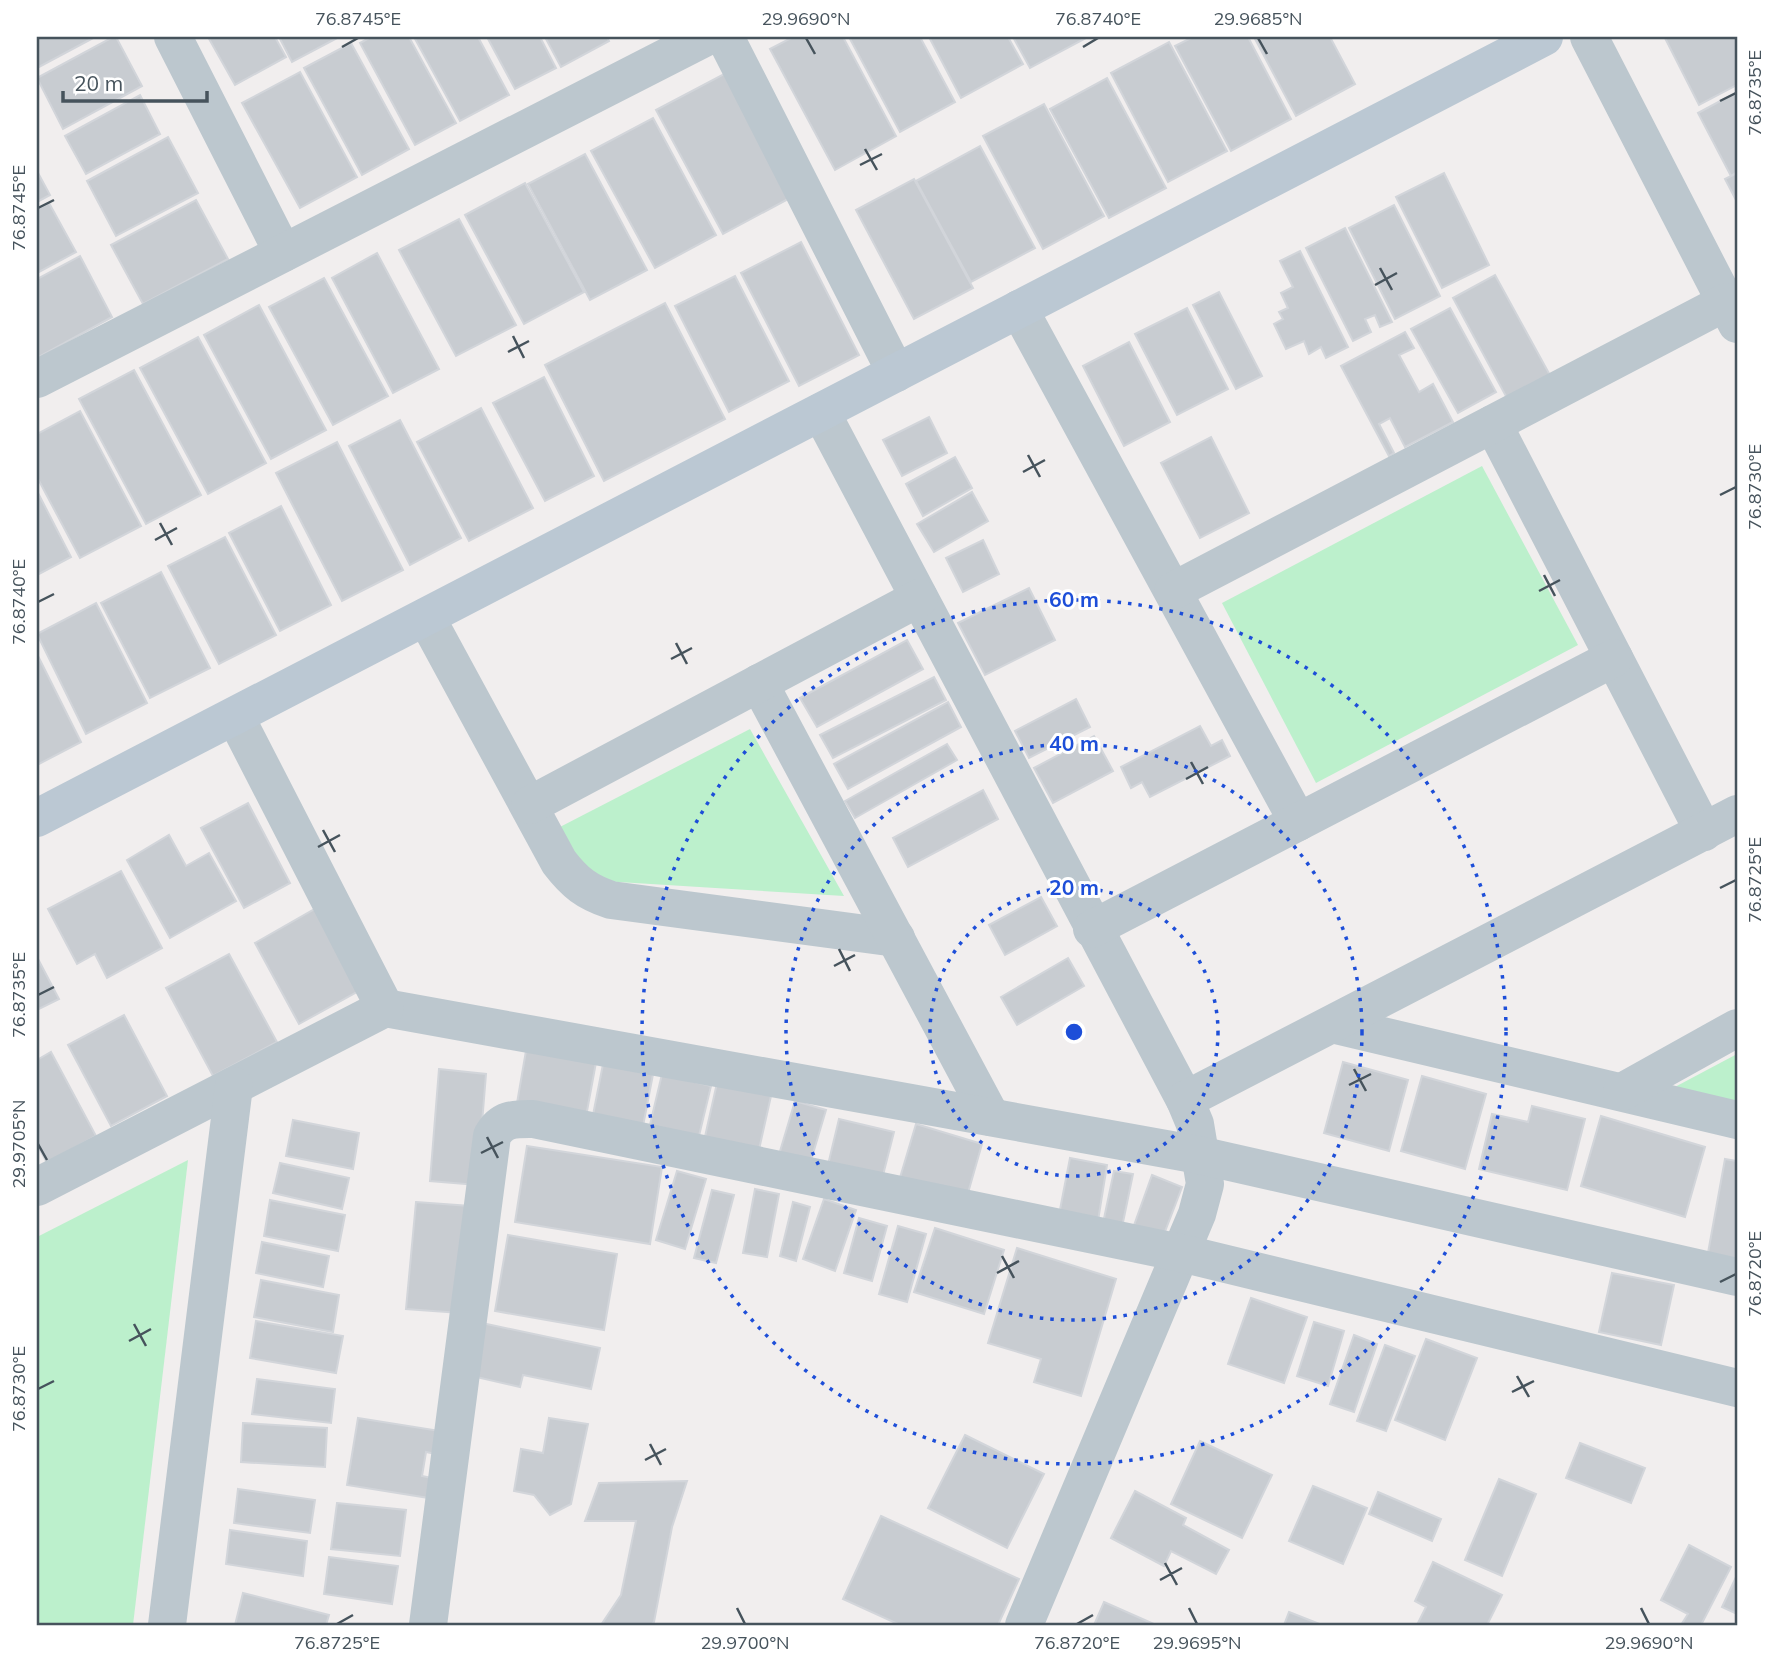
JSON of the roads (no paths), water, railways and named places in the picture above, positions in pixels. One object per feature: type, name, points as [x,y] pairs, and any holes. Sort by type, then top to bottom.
[{"type":"street","points":[[173,37],[283,253]]},
{"type":"street","points":[[37,379],[706,37]]},
{"type":"street","points":[[725,37],[896,373]]},
{"type":"street","points":[[37,818],[1544,37]]},
{"type":"street","points":[[1173,591],[1493,424],[1732,313],[1589,37]]},
{"type":"street","points":[[1019,309],[1298,822]]},
{"type":"street","points":[[821,412],[1092,929],[1185,1100],[1195,1124],[1205,1184],[1181,1254],[1024,1625]]},
{"type":"street","points":[[1493,424],[1704,832]]},
{"type":"street","points":[[530,805],[919,598]]},
{"type":"street","points":[[426,617],[559,862],[575,883],[589,892],[611,900],[896,938]]},
{"type":"street","points":[[1092,929],[1614,658]]},
{"type":"street","points":[[759,683],[991,1117]]},
{"type":"street","points":[[234,716],[385,1008]]},
{"type":"street","points":[[1185,1100],[1336,1025],[1737,814]]},
{"type":"street","points":[[37,1187],[385,1008],[1199,1155],[1737,1277]]},
{"type":"street","points":[[1336,1025],[1737,1120]]},
{"type":"street","points":[[1622,1093],[1737,1028]]},
{"type":"street","points":[[167,1625],[234,1086]]},
{"type":"street","points":[[428,1625],[492,1136],[498,1125],[513,1118],[533,1119],[1181,1254],[1737,1388]]}]
